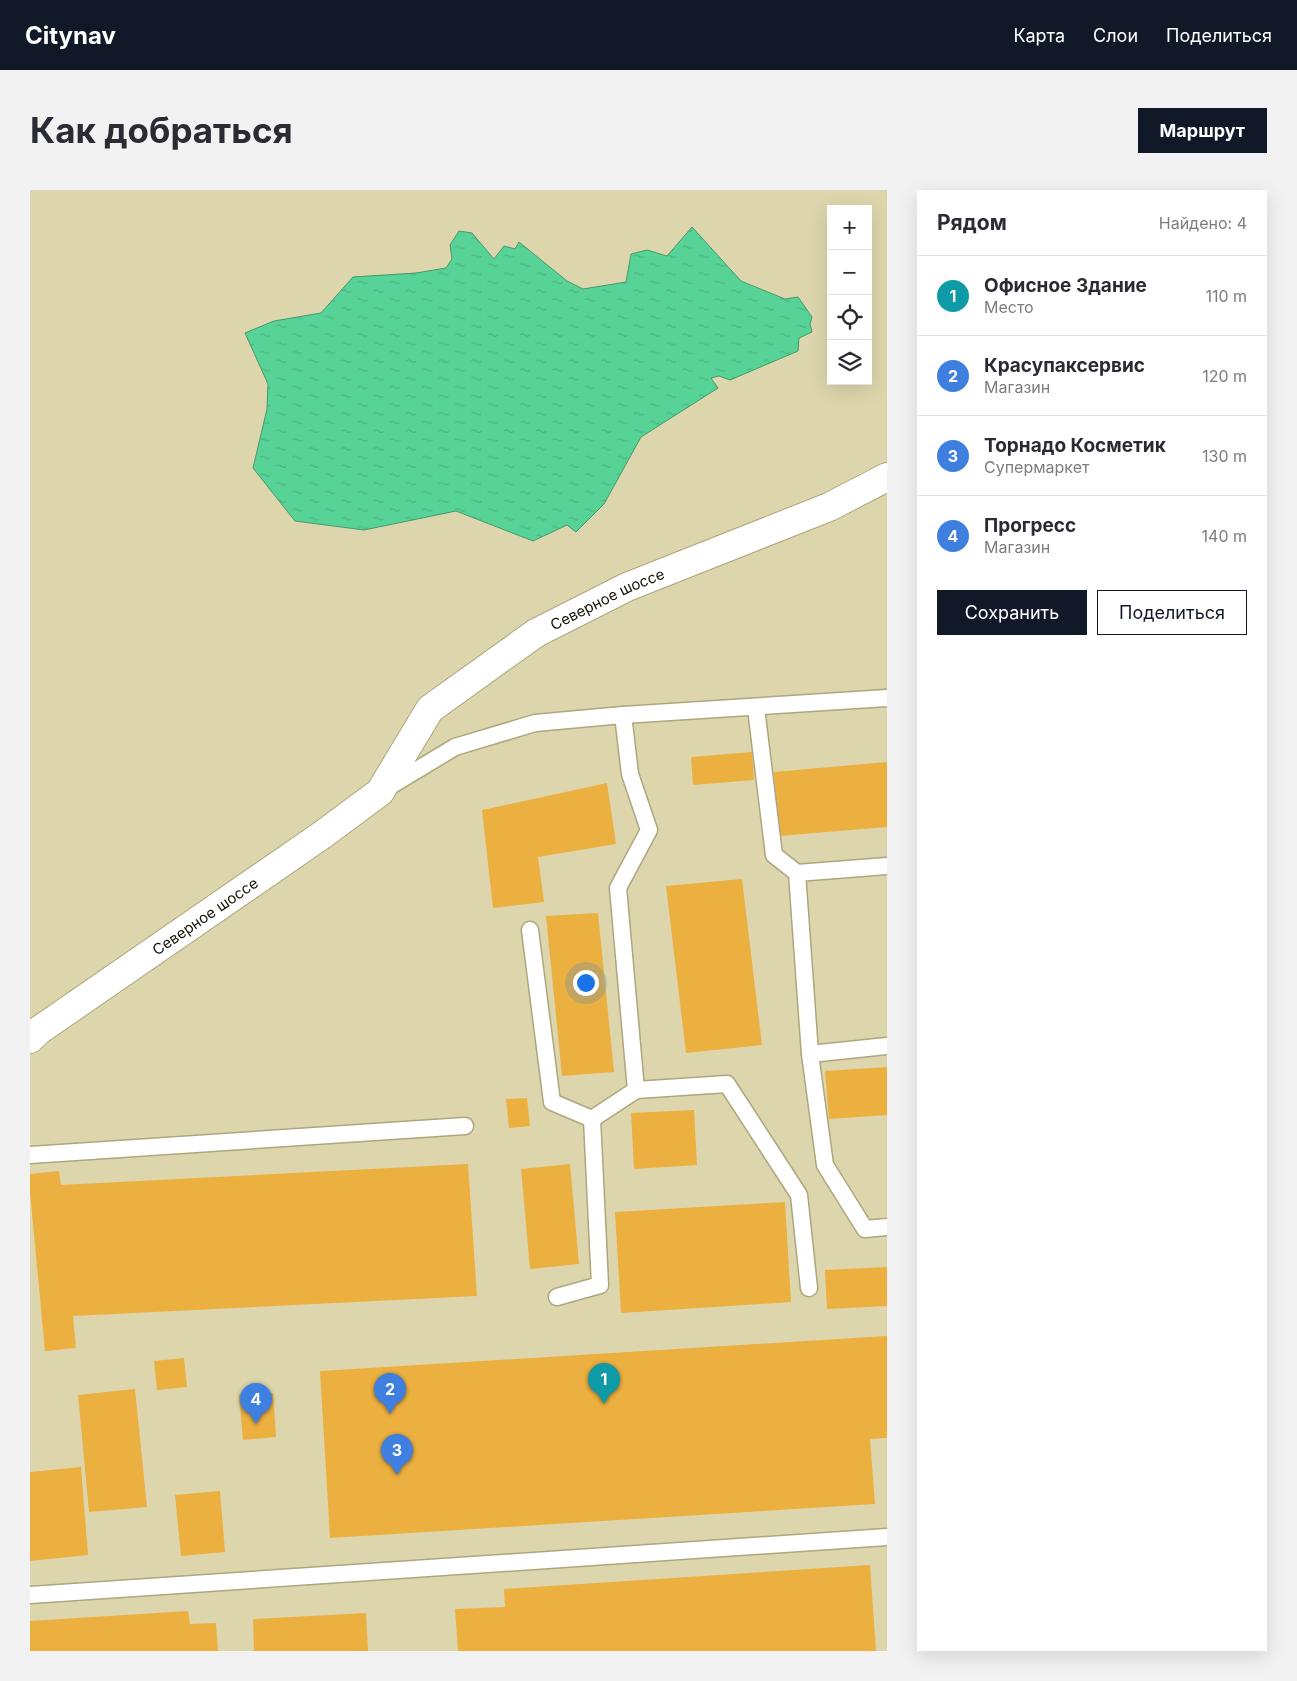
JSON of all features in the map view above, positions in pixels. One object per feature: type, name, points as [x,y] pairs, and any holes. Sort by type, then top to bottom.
[{"type":"street","name":"Северное шоссе","points":[[30,1039],[38,1031],[322,835],[380,792],[430,709],[536,633],[627,587],[829,507],[887,477]]},
{"type":"lane","name":"Северное шоссе","points":[[380,792],[455,747],[535,723],[623,715],[756,708],[887,698]]},
{"type":"lane","points":[[756,708],[774,855],[797,873],[887,866]]},
{"type":"lane","points":[[623,715],[630,774],[649,830],[618,888],[636,1090]]},
{"type":"lane","points":[[797,873],[810,1054],[825,1164],[865,1229],[887,1228]]},
{"type":"lane","points":[[530,930],[552,1102],[592,1119]]},
{"type":"lane","points":[[810,1054],[887,1046]]},
{"type":"lane","points":[[592,1119],[636,1090],[727,1084],[799,1195],[809,1288]]},
{"type":"lane","points":[[557,1297],[600,1285],[592,1119]]},
{"type":"lane","points":[[30,1155],[465,1126]]},
{"type":"lane","points":[[30,1595],[887,1537]]},
{"type":"water","points":[[692,227],[741,281],[785,299],[798,297],[812,317],[810,324],[812,332],[799,338],[798,351],[730,380],[719,376],[711,378],[718,388],[641,437],[604,504],[576,532],[567,525],[533,541],[456,511],[364,530],[295,521],[253,468],[267,409],[268,384],[245,333],[274,321],[321,313],[353,277],[416,273],[446,268],[452,259],[450,245],[459,231],[472,233],[494,259],[504,246],[515,249],[519,242],[567,281],[583,289],[626,282],[631,254],[647,250],[667,256]]},
{"type":"building","points":[[752,752],[754,780],[693,785],[691,757]]},
{"type":"building","points":[[887,762],[887,827],[779,836],[774,772]]},
{"type":"building","points":[[607,783],[616,844],[538,857],[544,902],[493,908],[482,810]]},
{"type":"building","points":[[742,879],[762,1045],[686,1053],[666,886]]},
{"type":"building","points":[[598,913],[614,1072],[562,1076],[546,916]]},
{"type":"building","points":[[887,1067],[887,1115],[829,1119],[825,1071]]},
{"type":"building","points":[[527,1098],[530,1126],[509,1128],[506,1099]]},
{"type":"building","points":[[694,1110],[697,1165],[634,1169],[631,1113]]},
{"type":"building","points":[[468,1164],[477,1296],[73,1316],[76,1348],[45,1351],[30,1192],[30,1174],[59,1171],[61,1185]]},
{"type":"building","points":[[570,1164],[579,1264],[530,1269],[521,1169]]},
{"type":"building","points":[[785,1202],[791,1302],[621,1313],[615,1212]]},
{"type":"building","points":[[887,1267],[887,1306],[827,1309],[825,1270]]},
{"type":"building","points":[[887,1336],[887,1438],[870,1439],[875,1504],[330,1538],[320,1371]]},
{"type":"building","points":[[184,1358],[187,1387],[157,1390],[154,1361]]},
{"type":"building","points":[[135,1389],[147,1507],[89,1512],[78,1395]]},
{"type":"building","points":[[273,1393],[276,1437],[243,1440],[239,1395]]},
{"type":"building","points":[[81,1467],[88,1555],[30,1561],[30,1472]]},
{"type":"building","points":[[220,1491],[225,1552],[181,1556],[175,1495]]},
{"type":"building","points":[[870,1565],[876,1651],[458,1651],[455,1609],[505,1607],[504,1589]]},
{"type":"building","points":[[188,1611],[190,1624],[216,1623],[218,1651],[30,1651],[30,1621]]},
{"type":"building","points":[[366,1613],[368,1651],[254,1651],[253,1619]]},
{"type":"place","name":"Офисное Здание","points":[[604,1404]]},
{"type":"place","name":"Красупаксервис","points":[[390,1414]]},
{"type":"place","name":"Прогресс","points":[[256,1424]]},
{"type":"place","name":"Торнадо Косметик","points":[[397,1475]]}]
